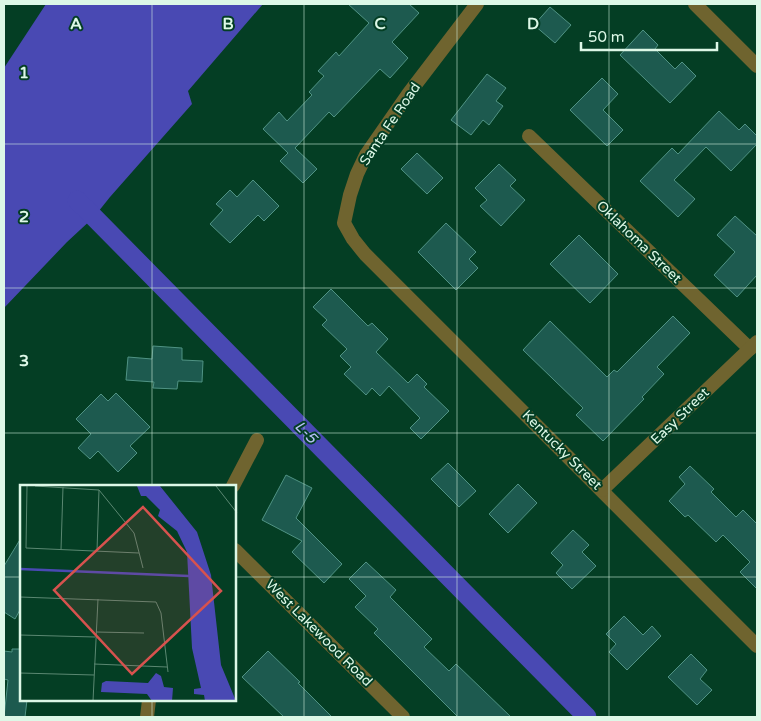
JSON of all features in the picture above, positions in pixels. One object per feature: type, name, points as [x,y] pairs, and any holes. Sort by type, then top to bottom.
[{"type":"street","name":"Santa Fe Road","points":[[365,254],[353,239],[344,223],[350,194],[357,174],[366,155],[409,93],[477,4]]},
{"type":"street","points":[[695,4],[757,66]]},
{"type":"street","name":"Oklahoma Street","points":[[529,136],[754,345]]},
{"type":"street","name":"Kentucky Street","points":[[365,254],[757,646]]},
{"type":"street","name":"Easy Street","points":[[602,490],[754,345]]},
{"type":"street","points":[[234,485],[257,440]]},
{"type":"street","name":"West Lakewood Road","points":[[236,551],[399,716]]},
{"type":"street","points":[[147,717],[149,701]]},
{"type":"shaded area","points":[[46,4],[263,4],[188,91],[192,104],[94,217],[67,242],[4,308],[4,68]]},
{"type":"building","points":[[348,4],[409,4],[419,13],[392,42],[408,58],[390,78],[380,69],[334,117],[329,112],[295,148],[317,169],[303,183],[280,161],[288,153],[263,129],[279,112],[287,121],[312,95],[309,92],[324,76],[318,71],[336,52],[339,56],[369,23]]},
{"type":"building","points":[[550,7],[571,25],[555,43],[534,25]]},
{"type":"building","points":[[643,30],[658,45],[655,49],[675,69],[682,62],[696,76],[670,103],[620,55]]},
{"type":"building","points":[[487,74],[506,88],[496,101],[503,106],[489,125],[483,120],[471,135],[451,120]]},
{"type":"building","points":[[602,78],[618,94],[603,110],[623,130],[607,146],[570,110]]},
{"type":"building","points":[[719,111],[739,130],[745,124],[757,136],[757,144],[731,171],[706,147],[674,180],[695,199],[678,217],[640,181],[672,148],[678,154]]},
{"type":"building","points":[[417,153],[443,178],[427,194],[401,169]]},
{"type":"building","points":[[499,164],[516,180],[510,186],[525,200],[501,226],[480,206],[487,200],[475,188]]},
{"type":"building","points":[[253,180],[279,206],[264,221],[258,215],[230,243],[210,224],[223,210],[216,204],[230,190],[237,197]]},
{"type":"building","points":[[735,216],[757,236],[757,275],[737,297],[714,275],[735,252],[717,235]]},
{"type":"building","points":[[446,223],[476,252],[469,259],[478,268],[456,290],[418,252]]},
{"type":"building","points":[[579,235],[618,274],[590,303],[550,264]]},
{"type":"building","points":[[331,289],[368,326],[372,323],[388,339],[376,352],[408,383],[417,374],[427,384],[424,387],[449,411],[421,439],[410,428],[420,418],[389,386],[380,396],[372,388],[366,395],[344,374],[351,367],[340,356],[347,349],[322,325],[327,320],[313,307]]},
{"type":"building","points":[[673,316],[690,333],[657,367],[664,374],[642,397],[644,399],[603,441],[576,415],[583,408],[523,350],[550,321],[607,377],[614,370],[617,372]]},
{"type":"building","points":[[153,346],[182,348],[182,360],[203,361],[202,382],[178,381],[177,389],[153,388],[154,382],[126,380],[128,357],[152,359]]},
{"type":"building","points":[[116,393],[150,427],[130,446],[137,453],[118,472],[98,451],[90,459],[78,448],[91,434],[76,419],[101,394],[108,401]]},
{"type":"building","points":[[448,463],[476,491],[459,507],[431,479]]},
{"type":"building","points":[[690,466],[714,489],[711,492],[736,517],[743,510],[757,524],[757,589],[740,572],[750,562],[723,535],[716,542],[688,515],[685,517],[669,501],[685,484],[679,477]]},
{"type":"building","points":[[286,475],[312,488],[296,518],[342,564],[324,583],[292,552],[302,541],[262,520]]},
{"type":"building","points":[[518,484],[537,503],[508,533],[489,514]]},
{"type":"building","points":[[573,530],[589,545],[582,552],[596,566],[572,589],[556,573],[563,565],[551,553]]},
{"type":"building","points":[[20,540],[20,610],[15,619],[4,612],[4,566]]},
{"type":"building","points":[[366,562],[396,590],[390,597],[432,639],[424,647],[449,671],[456,664],[511,717],[458,717],[374,633],[378,629],[355,607],[366,596],[349,579]]},
{"type":"building","points":[[624,616],[643,635],[652,626],[661,636],[627,670],[609,652],[616,644],[606,634]]},
{"type":"building","points":[[12,649],[20,649],[20,701],[27,701],[25,717],[4,717],[8,680],[4,679],[4,651],[12,652]]},
{"type":"building","points":[[268,651],[332,717],[284,717],[242,677]]},
{"type":"building","points":[[691,654],[707,670],[700,679],[712,690],[697,705],[668,677]]},
{"type":"waterway","name":"L-5","points":[[77,200],[587,717]]}]
